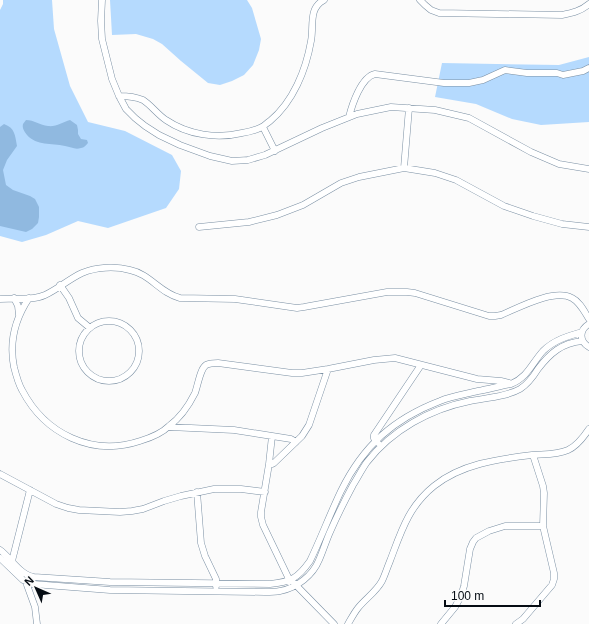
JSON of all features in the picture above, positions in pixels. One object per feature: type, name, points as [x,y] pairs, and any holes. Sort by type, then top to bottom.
[{"type":"street","points":[[102,0],[102,39],[112,79],[126,108],[145,126],[167,139],[210,156],[232,161],[248,160],[266,155],[322,128],[357,114],[391,107],[435,110],[468,118],[531,152],[559,164],[589,169]]},
{"type":"street","points":[[119,96],[128,96],[143,100],[166,120],[185,130],[208,135],[231,136],[263,127],[284,108],[293,94],[302,74],[310,46],[313,15],[320,2],[324,0]]},
{"type":"street","points":[[420,0],[431,10],[438,13],[562,15],[583,9],[589,4]]},
{"type":"street","points":[[349,117],[362,85],[371,75],[375,74],[434,82],[470,83],[483,80],[506,70],[527,73],[546,72],[563,75],[589,68]]},
{"type":"street","points":[[404,168],[409,108]]},
{"type":"street","points":[[263,127],[275,151]]},
{"type":"street","points":[[198,226],[249,222],[278,215],[303,205],[341,183],[359,177],[404,168],[436,172],[456,180],[504,206],[533,216],[562,224],[589,227]]},
{"type":"street","points":[[0,299],[29,298],[45,295],[82,273],[96,269],[121,268],[146,276],[165,292],[180,298],[235,299],[297,308],[386,292],[407,292],[415,293],[489,316],[495,316],[535,300],[562,295],[570,297],[577,302],[589,319]]},
{"type":"street","points":[[60,285],[69,298],[78,318],[90,328]]},
{"type":"street","points":[[14,298],[18,306],[19,315]]},
{"type":"street","points":[[29,298],[19,315],[14,330],[12,347],[12,359],[21,390],[37,413],[59,432],[81,442],[106,447],[133,444],[152,437],[169,427],[188,404],[195,393],[203,370],[206,365],[210,364],[218,363],[302,373],[374,360],[395,358],[477,379],[501,381],[515,385],[519,389]]},
{"type":"street","points":[[109,321],[119,323],[128,328],[135,336],[138,346],[138,356],[135,366],[128,374],[111,381],[102,380],[86,370],[82,362],[80,344],[84,335],[90,328],[99,323],[109,321]]},
{"type":"street","points":[[589,324],[585,326],[581,335],[582,341],[589,347]]},
{"type":"street","points":[[0,558],[20,576],[28,579],[34,577],[110,582],[270,584],[290,580],[297,576],[310,561],[341,490],[361,458],[375,441],[387,430],[423,408],[441,400],[511,384],[517,381],[526,374],[544,351],[551,345],[566,336],[582,332]]},
{"type":"street","points":[[0,550],[33,584],[110,590],[281,591],[296,585],[310,574],[319,561],[346,498],[366,464],[382,446],[402,430],[426,416],[467,402],[514,392],[532,379],[547,358],[555,351],[573,342],[582,341]]},
{"type":"street","points":[[382,446],[375,441],[373,437],[421,365]]},
{"type":"street","points":[[269,464],[272,464],[306,431],[328,369]]},
{"type":"street","points":[[169,427],[234,430],[291,439],[296,442]]},
{"type":"street","points":[[348,624],[358,608],[379,585],[406,521],[414,507],[435,485],[451,475],[479,464],[533,455],[561,453],[577,445],[589,429]]},
{"type":"street","points":[[272,436],[261,517],[290,580],[334,624]]},
{"type":"street","points":[[516,624],[523,619],[547,590],[554,579],[554,573],[543,526],[543,486],[533,455]]},
{"type":"street","points":[[0,474],[56,504],[79,510],[120,512],[132,511],[197,492],[214,489],[241,489],[265,492]]},
{"type":"street","points":[[12,561],[30,490]]},
{"type":"street","points":[[197,492],[201,543],[205,556],[216,579],[216,591]]},
{"type":"street","points":[[441,624],[455,607],[461,596],[470,549],[476,538],[489,531],[505,526],[543,526]]},
{"type":"street","points":[[28,579],[28,588],[35,607],[37,624]]},
{"type":"shaded area","points":[[3,0],[52,0],[54,29],[70,86],[88,122],[125,131],[172,155],[181,171],[179,189],[166,208],[108,228],[78,221],[46,235],[22,242],[0,236],[0,10]]},
{"type":"shaded area","points":[[110,0],[247,0],[252,8],[261,39],[259,50],[253,65],[244,75],[220,85],[208,83],[162,44],[153,39],[136,34],[112,35]]},
{"type":"shaded area","points":[[589,57],[589,122],[541,125],[512,119],[476,104],[435,97],[442,63],[559,65]]},
{"type":"shaded area","points":[[26,120],[51,126],[70,120],[77,125],[78,134],[81,139],[87,140],[88,143],[83,148],[77,149],[60,145],[40,143],[31,139],[27,135],[23,127]]},
{"type":"shaded area","points":[[4,124],[12,130],[15,135],[17,146],[7,160],[3,170],[6,185],[13,190],[35,199],[39,207],[38,223],[26,232],[0,226],[0,127]]}]
